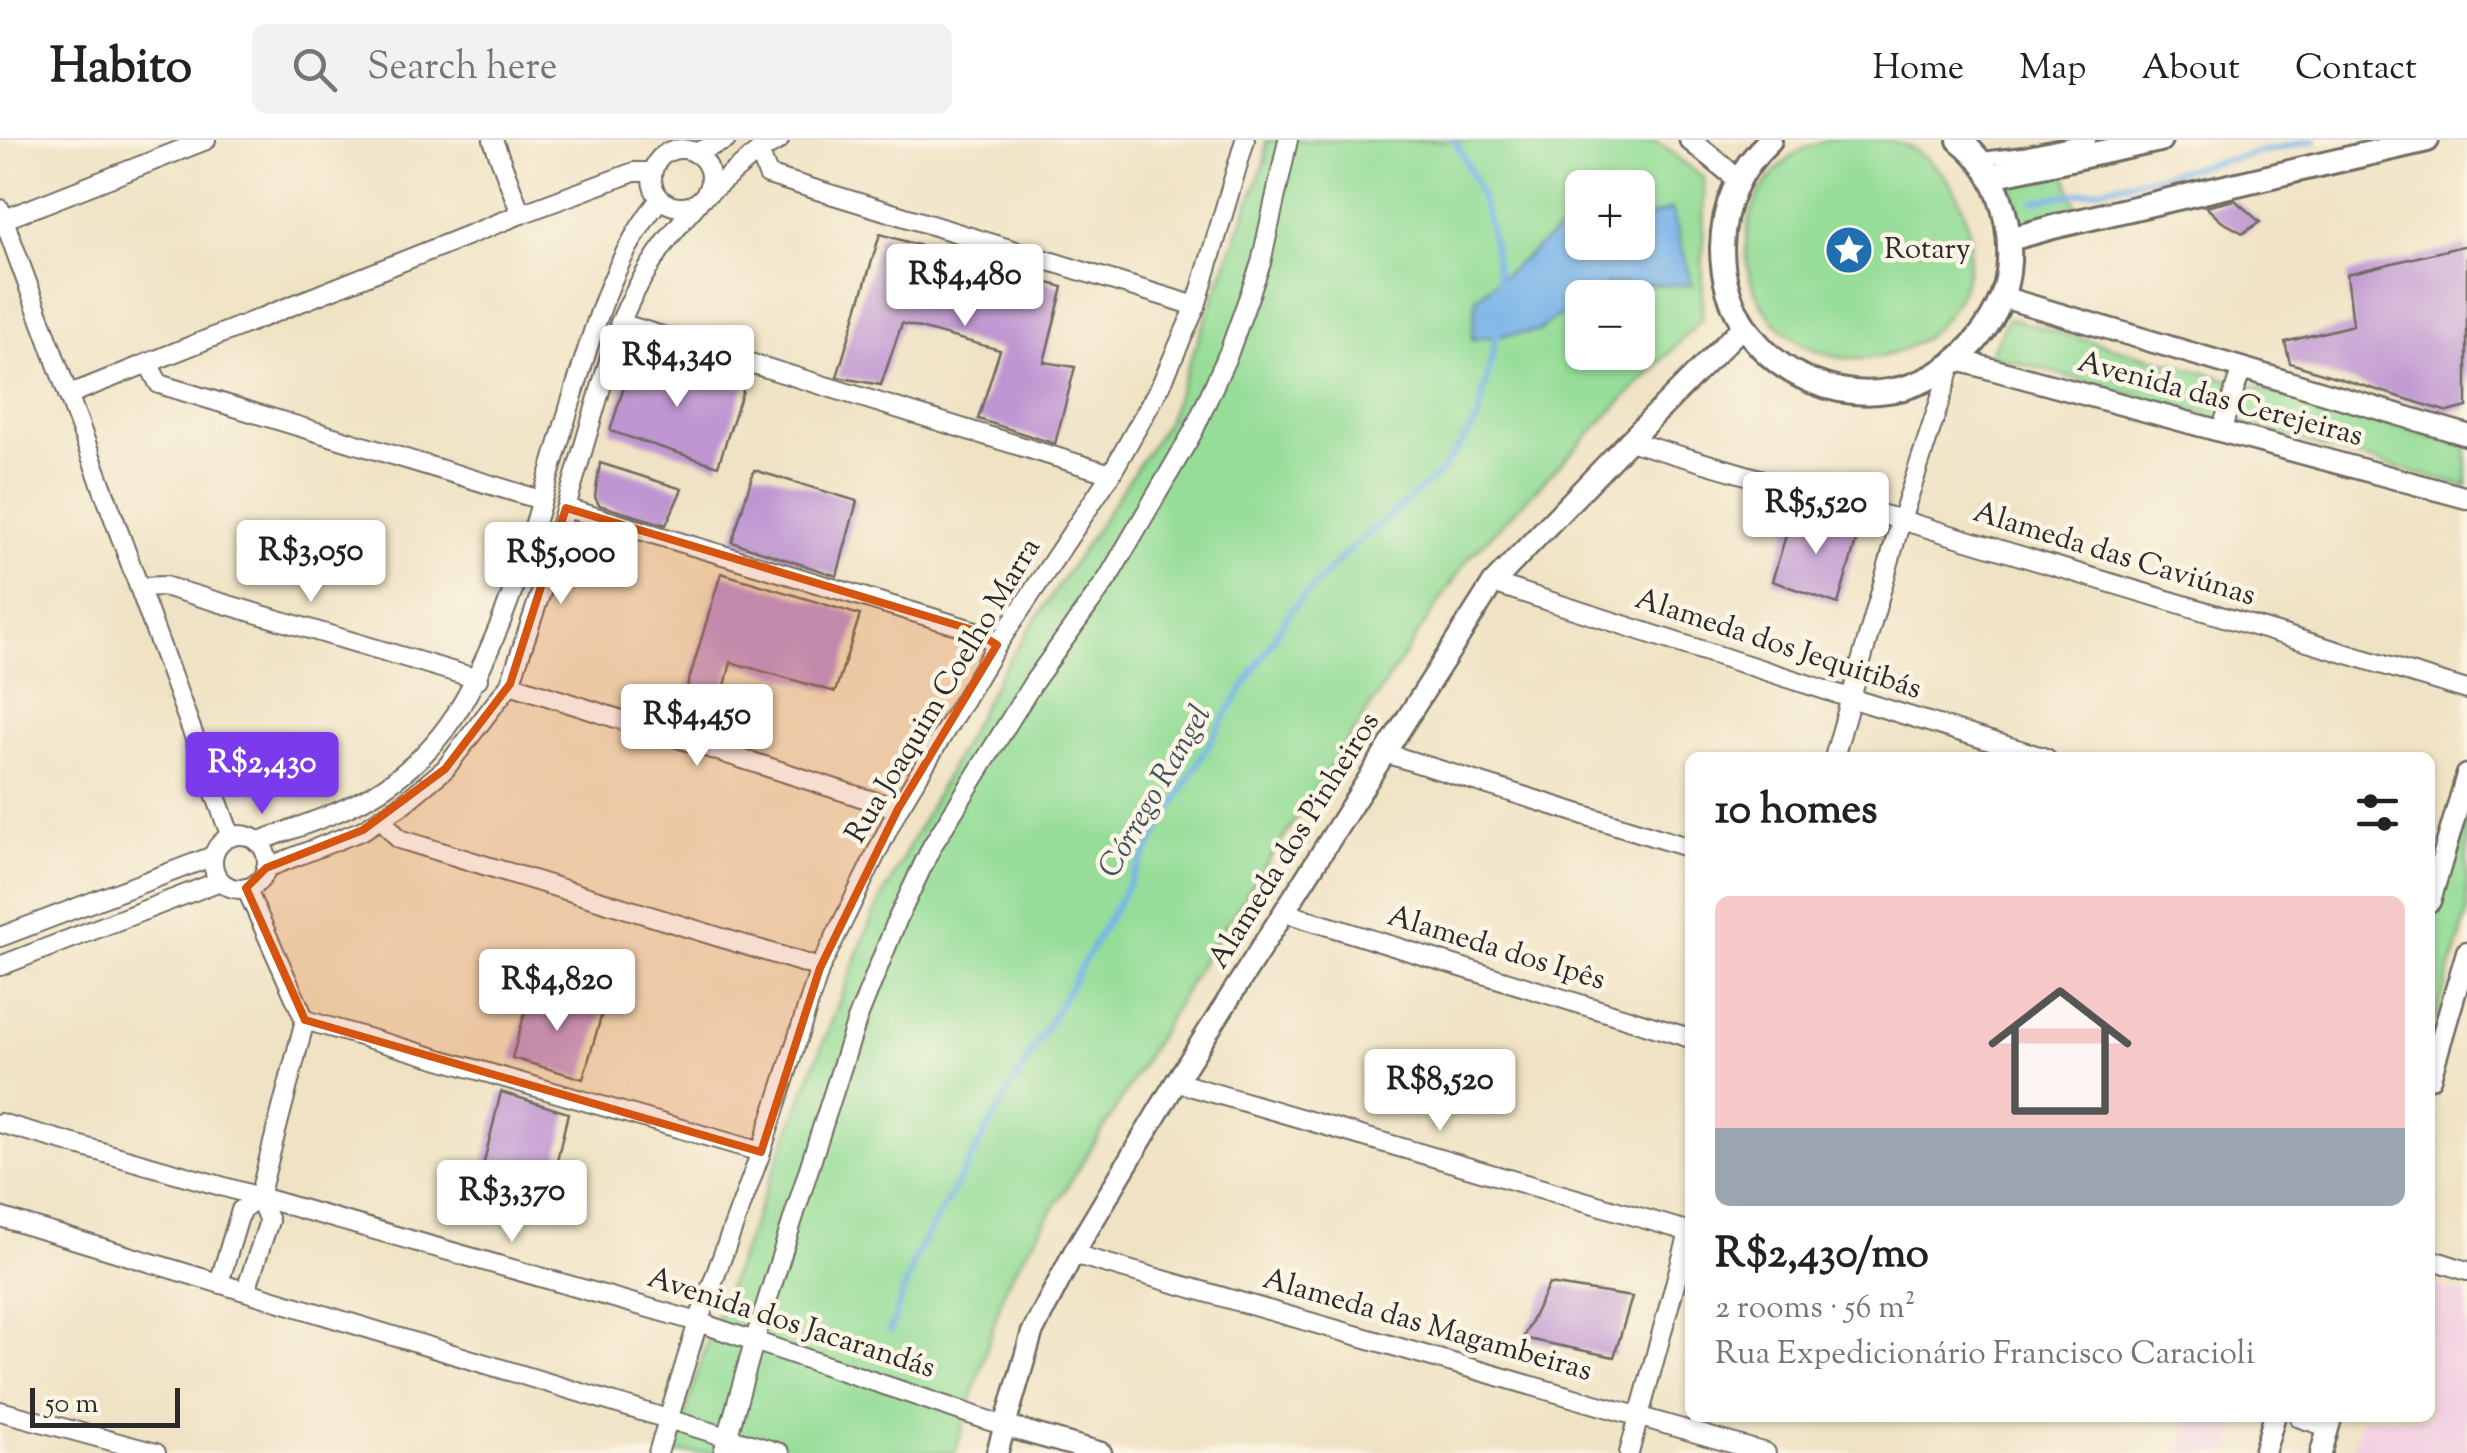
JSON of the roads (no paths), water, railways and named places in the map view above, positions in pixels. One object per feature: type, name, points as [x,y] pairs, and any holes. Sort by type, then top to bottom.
[{"type":"main road","points":[[1769,140],[1738,179],[1722,224],[1722,272],[1729,299],[1743,326],[1766,353],[1796,376],[1832,389],[1870,393],[1905,387],[1955,362],[1981,336],[2002,297],[2009,268],[2010,238],[2004,206],[1991,176],[1962,140]]},
{"type":"main road","points":[[1991,176],[2160,140]]},
{"type":"main road","points":[[2010,238],[2427,140]]},
{"type":"street","points":[[493,140],[521,214]]},
{"type":"street","points":[[695,153],[726,140]]},
{"type":"street","points":[[266,868],[363,830],[399,808],[445,769],[510,684],[620,323],[635,287],[674,229],[702,199],[779,140]]},
{"type":"street","name":"Rua Joaquim Coelho Marra","points":[[658,1453],[698,1322],[761,1152],[820,968],[898,809],[998,645],[1111,474],[1161,385],[1196,306],[1245,140]]},
{"type":"street","points":[[725,1445],[857,1020],[898,918],[932,846],[1032,683],[1108,578],[1193,432],[1229,352],[1261,263],[1288,140]]},
{"type":"street","points":[[1690,140],[1738,179]]},
{"type":"street","points":[[1962,140],[1982,159],[2089,140]]},
{"type":"street","points":[[201,141],[1,217],[230,837]]},
{"type":"street","points":[[681,149],[695,153],[711,174],[702,199],[678,208],[660,199],[652,172],[662,156],[681,149]]},
{"type":"street","points":[[759,152],[768,176],[1196,306]]},
{"type":"street","points":[[68,395],[521,214],[634,172],[652,172]]},
{"type":"street","points":[[257,842],[352,806],[385,786],[429,749],[459,712],[478,679],[515,586],[614,271],[660,199]]},
{"type":"street","name":"Avenida das Cerejeiras","points":[[2002,297],[2467,435]]},
{"type":"street","points":[[620,323],[1111,474]]},
{"type":"street","name":"Alameda dos Pinheiros","points":[[996,1453],[1032,1333],[1073,1254],[1176,1082],[1493,583],[1743,326]]},
{"type":"street","points":[[1836,752],[1901,520],[1955,362]]},
{"type":"street","name":"Avenida das Cerejeiras","points":[[1955,362],[2467,498]]},
{"type":"street","points":[[148,363],[159,384],[541,500]]},
{"type":"street","points":[[2221,431],[2242,368]]},
{"type":"street","name":"Alameda das Caviúnas","points":[[1629,441],[2467,690]]},
{"type":"street","points":[[566,508],[973,630],[998,645]]},
{"type":"street","name":"Alameda dos Jequitibás","points":[[1493,583],[2026,752]]},
{"type":"street","points":[[139,587],[164,586],[478,679]]},
{"type":"street","points":[[510,684],[898,809]]},
{"type":"street","points":[[1385,754],[1685,846]]},
{"type":"street","points":[[2435,873],[2467,776]]},
{"type":"street","points":[[381,818],[399,839],[820,968]]},
{"type":"street","points":[[240,835],[257,842],[266,858],[262,877],[246,888],[220,880],[214,856],[217,848],[230,837],[240,835]]},
{"type":"street","points":[[0,937],[214,856]]},
{"type":"street","points":[[0,966],[220,880]]},
{"type":"street","points":[[246,888],[305,1020],[259,1197],[269,1222],[246,1290]]},
{"type":"street","name":"Alameda dos Ipês","points":[[1286,913],[1685,1036]]},
{"type":"street","points":[[37,923],[46,948]]},
{"type":"street","points":[[2435,1058],[2467,952]]},
{"type":"street","points":[[305,1020],[761,1152]]},
{"type":"street","points":[[1176,1082],[1685,1230]]},
{"type":"street","name":"Avenida dos Jacarandás","points":[[0,1124],[698,1322],[1005,1426],[1101,1453]]},
{"type":"street","points":[[219,1283],[241,1210],[259,1197]]},
{"type":"street","points":[[0,1217],[668,1420],[725,1445],[780,1453]]},
{"type":"street","points":[[1630,1453],[1685,1250]]},
{"type":"street","name":"Alameda das Magambeiras","points":[[1073,1254],[1766,1453]]},
{"type":"street","points":[[2435,1261],[2467,1270]]},
{"type":"street","points":[[0,1411],[156,1453]]},
{"type":"street","points":[[2264,1453],[2273,1422]]},
{"type":"street","points":[[2321,1453],[2330,1422]]},
{"type":"water","points":[[1672,209],[1692,285],[1655,285],[1655,280],[1565,280],[1565,313],[1539,331],[1472,339],[1476,298],[1554,234],[1565,228],[1565,260],[1655,260],[1655,215]]},
{"type":"waterway","points":[[1454,140],[1485,210],[1499,286]]},
{"type":"waterway","points":[[2034,201],[2315,140]]},
{"type":"waterway","name":"Córrego Rangel","points":[[890,1331],[916,1255],[1211,740],[1291,610],[1347,552],[1440,473],[1478,420],[1497,333]]},
{"type":"place","name":"Rotary","points":[[1849,250]]}]
